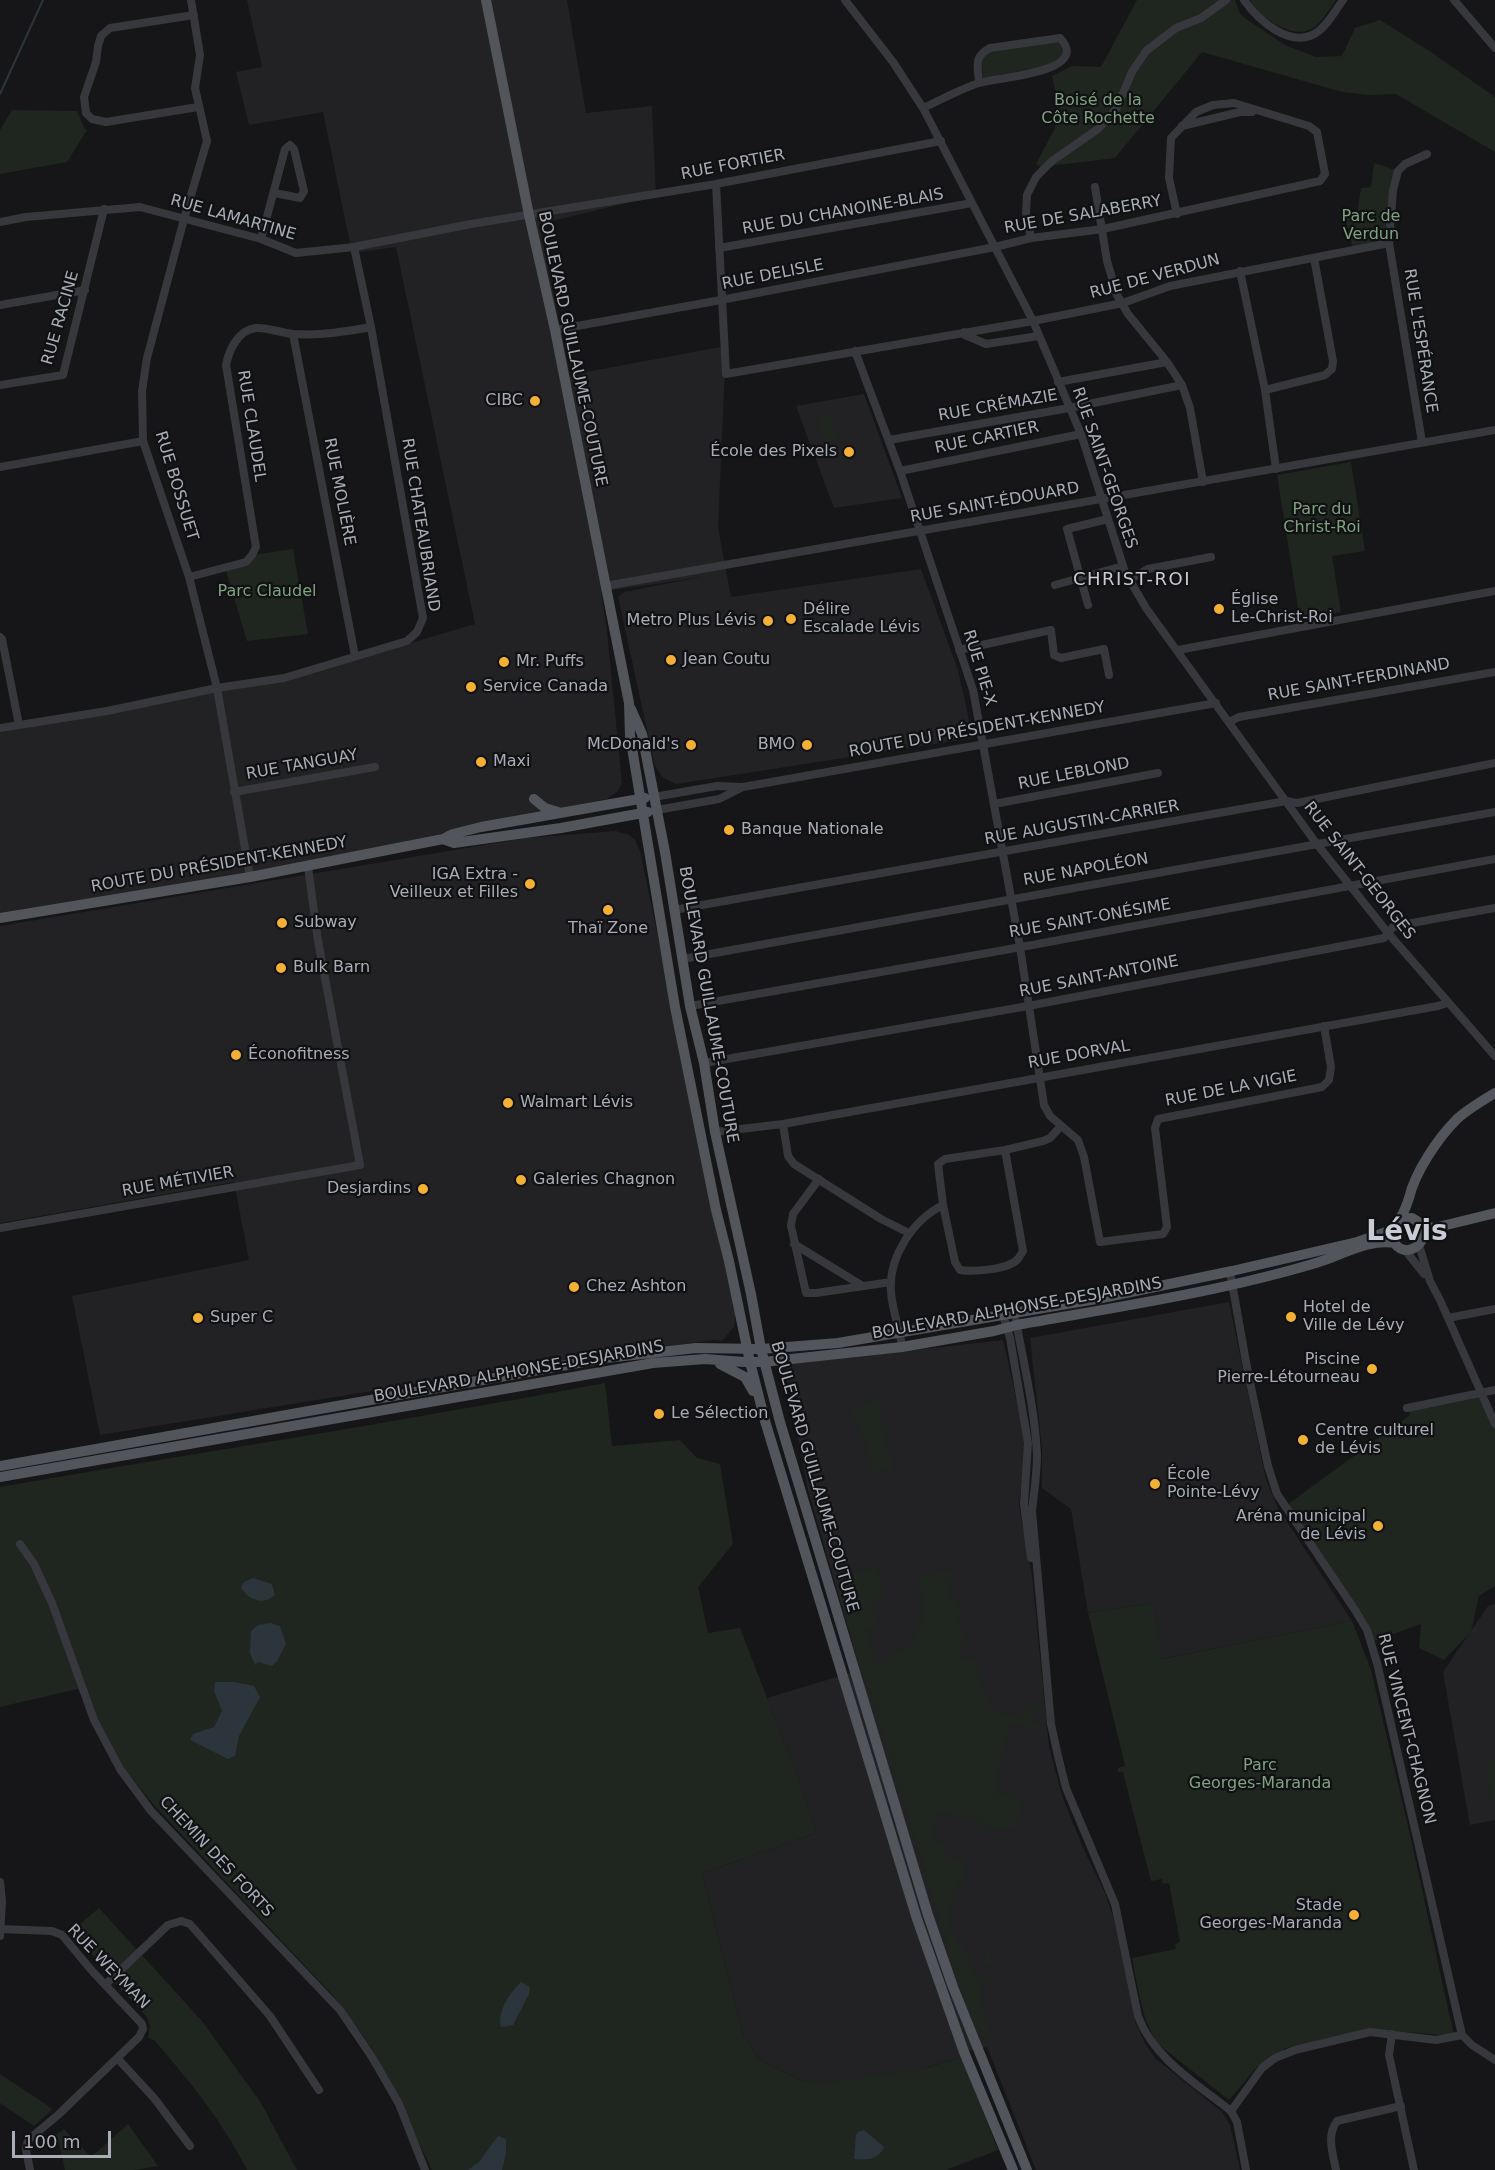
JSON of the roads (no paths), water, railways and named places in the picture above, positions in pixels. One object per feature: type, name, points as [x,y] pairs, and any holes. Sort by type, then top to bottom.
[{"type":"main road","name":"BOULEVARD GUILLAUME-COUTURE","points":[[486,0],[529,215],[555,330],[629,703],[630,736],[675,1007],[716,1210],[750,1362],[765,1421],[920,1929],[964,2052],[1013,2170]]},
{"type":"main road","name":"BOULEVARD GUILLAUME-COUTURE","points":[[629,703],[642,734],[690,1006],[704,1063],[715,1132],[745,1266],[760,1349],[789,1456],[928,1916],[953,1988],[1027,2170]]},
{"type":"main road","name":"ROUTE DU PRÉSIDENT-KENNEDY","points":[[0,918],[308,867],[443,839],[481,827],[654,797]]},
{"type":"main road","points":[[534,799],[545,808],[561,813]]},
{"type":"main road","name":"ROUTE DU PRÉSIDENT-KENNEDY","points":[[443,839],[454,843],[561,828],[657,810]]},
{"type":"main road","points":[[1495,1093],[1464,1114],[1451,1126],[1415,1179],[1408,1202],[1392,1230],[1395,1244],[1405,1250],[1410,1250],[1441,1232],[1495,1219]]},
{"type":"main road","points":[[1399,1220],[1412,1218],[1434,1228],[1495,1213]]},
{"type":"main road","points":[[1421,1224],[1423,1230],[1421,1243]]},
{"type":"main road","name":"BOULEVARD ALPHONSE-DESJARDINS","points":[[0,1466],[606,1358],[696,1348],[760,1349],[838,1343],[1015,1313],[1230,1272],[1357,1242],[1392,1230]]},
{"type":"main road","name":"BOULEVARD ALPHONSE-DESJARDINS","points":[[0,1477],[653,1363],[705,1359],[764,1362],[902,1347],[1232,1285],[1308,1266],[1368,1245],[1383,1242],[1395,1244]]},
{"type":"main road","points":[[705,1359],[730,1368],[745,1377],[765,1421]]},
{"type":"main road","points":[[0,1457],[21,1462]]},
{"type":"street","name":"RUE BOSSUET","points":[[191,0],[200,55],[195,88],[207,141],[147,358],[142,391],[143,441],[189,577],[217,688],[250,877]]},
{"type":"street","points":[[1031,238],[1026,213],[1027,195],[1036,177],[1052,161],[1098,129],[1116,109],[1132,72],[1146,51],[1176,28],[1201,18],[1226,0]]},
{"type":"street","points":[[1244,0],[1252,12],[1280,33],[1305,37],[1314,34],[1324,26],[1342,0]]},
{"type":"street","points":[[1454,0],[1495,48]]},
{"type":"street","name":"RUE SAINT-GEORGES","points":[[848,1],[893,62],[923,108],[1033,321],[1081,435],[1123,566],[1146,608],[1316,843],[1388,933],[1495,1056]]},
{"type":"street","points":[[194,15],[110,28],[101,36],[96,62],[84,97],[86,113],[92,119],[106,122],[198,107]]},
{"type":"street","points":[[923,108],[979,83],[1052,69],[1062,61],[1066,44],[1060,38],[1049,38],[990,48],[981,52],[977,59],[979,83]]},
{"type":"street","name":"RUE DE SALABERRY","points":[[995,247],[1031,238],[1103,229],[1177,214],[1320,181],[1325,174],[1317,132],[1309,126],[1234,103],[1213,105],[1196,112],[1171,138],[1168,178],[1177,214]]},
{"type":"street","name":"RUE DE SALABERRY","points":[[1182,126],[1240,112],[1262,112]]},
{"type":"street","name":"RUE FORTIER","points":[[529,215],[716,184],[941,141]]},
{"type":"street","points":[[261,239],[285,148],[290,145],[294,149],[304,191],[300,198],[274,193]]},
{"type":"street","name":"RUE L'ESPÉRANCE","points":[[1422,442],[1389,243],[1393,190],[1398,171],[1405,164],[1427,154]]},
{"type":"street","points":[[716,184],[721,300]]},
{"type":"street","points":[[1095,187],[1107,261],[1117,295],[1128,314],[1167,362],[1182,385],[1190,408],[1203,482]]},
{"type":"street","name":"RUE DU CHANOINE-BLAIS","points":[[719,248],[972,203]]},
{"type":"street","name":"RUE LAMARTINE","points":[[0,222],[104,209],[140,207],[261,239],[296,253],[354,247],[529,215]]},
{"type":"street","name":"RUE RACINE","points":[[0,385],[63,375],[104,209]]},
{"type":"street","name":"RUE DE VERDUN","points":[[721,300],[726,374],[1033,321],[1123,303],[1170,286],[1389,243]]},
{"type":"street","name":"RUE CHATEAUBRIAND","points":[[0,728],[107,711],[217,688],[284,678],[407,641],[417,632],[423,618],[371,327],[354,247]]},
{"type":"street","name":"RUE DELISLE","points":[[555,330],[995,247]]},
{"type":"street","points":[[1265,390],[1325,375],[1332,369],[1333,362],[1314,258]]},
{"type":"street","points":[[1240,271],[1265,390],[1276,469]]},
{"type":"street","points":[[0,305],[85,290]]},
{"type":"street","name":"RUE CLAUDEL","points":[[189,577],[246,562],[256,547],[226,365],[228,352],[238,336],[255,328],[293,334],[339,333],[371,327]]},
{"type":"street","points":[[964,332],[965,335],[986,344],[1039,336]]},
{"type":"street","name":"RUE MOLIÈRE","points":[[293,334],[355,656]]},
{"type":"street","name":"RUE PIE-X","points":[[855,351],[921,531],[973,690],[1020,947],[1040,1078]]},
{"type":"street","points":[[1058,382],[1167,362]]},
{"type":"street","name":"RUE CRÉMAZIE","points":[[889,440],[1182,385]]},
{"type":"street","name":"RUE SAINT-ÉDOUARD","points":[[605,586],[1495,430]]},
{"type":"street","name":"RUE CARTIER","points":[[900,471],[1081,435]]},
{"type":"street","points":[[0,466],[143,441]]},
{"type":"street","points":[[1088,604],[1067,529],[1108,519]]},
{"type":"street","points":[[1129,580],[1148,569],[1211,556]]},
{"type":"street","points":[[1055,585],[1123,566]]},
{"type":"street","points":[[1178,650],[1495,591]]},
{"type":"street","points":[[959,650],[1051,630],[1054,655],[1061,658],[1104,649],[1109,675]]},
{"type":"street","points":[[0,637],[19,725]]},
{"type":"street","name":"RUE SAINT-FERDINAND","points":[[1229,722],[1239,717],[1495,672]]},
{"type":"street","name":"ROUTE DU PRÉSIDENT-KENNEDY","points":[[654,797],[717,786],[743,787],[1216,704]]},
{"type":"street","name":"RUE AUGUSTIN-CARRIER","points":[[674,910],[1286,801],[1297,803],[1495,763]]},
{"type":"street","name":"RUE TANGUAY","points":[[234,792],[375,767]]},
{"type":"street","name":"RUE LEBLOND","points":[[994,804],[1158,773]]},
{"type":"street","name":"ROUTE DU PRÉSIDENT-KENNEDY","points":[[657,810],[719,799],[743,787]]},
{"type":"street","name":"RUE NAPOLÉON","points":[[682,959],[1495,812]]},
{"type":"street","name":"RUE SAINT-ONÉSIME","points":[[690,1006],[1495,859]]},
{"type":"street","name":"RUE MÉTIVIER","points":[[0,1228],[360,1165],[318,941],[308,867]]},
{"type":"street","name":"RUE SAINT-ANTOINE","points":[[704,1063],[1028,1006],[1384,938],[1393,927],[1495,908]]},
{"type":"street","name":"RUE DORVAL","points":[[715,1132],[783,1124],[1447,1003]]},
{"type":"street","name":"RUE DE LA VIGIE","points":[[1040,1078],[1044,1105],[1050,1116],[1078,1140],[1084,1157],[1100,1242],[1163,1234],[1167,1227],[1155,1128],[1158,1119],[1322,1087],[1329,1080],[1331,1067],[1324,1026]]},
{"type":"street","points":[[783,1124],[788,1156],[794,1164],[881,1219],[909,1233]]},
{"type":"street","points":[[1005,1150],[1023,1251],[1011,1264],[973,1272],[960,1270],[955,1262],[943,1205],[938,1164],[945,1159],[1005,1150],[1043,1141],[1050,1138],[1060,1126]]},
{"type":"street","points":[[819,1179],[793,1214],[791,1226],[806,1293],[891,1282]]},
{"type":"street","points":[[902,1347],[891,1293],[891,1282],[898,1254],[909,1233],[933,1210],[943,1205]]},
{"type":"street","points":[[1421,1243],[1430,1281],[1495,1424]]},
{"type":"street","points":[[794,1244],[861,1285]]},
{"type":"street","points":[[1405,1250],[1430,1281]]},
{"type":"street","name":"RUE VINCENT-CHAGNON","points":[[1230,1272],[1251,1389],[1276,1494],[1355,1610],[1371,1642],[1462,2035]]},
{"type":"street","points":[[1448,1318],[1495,1309]]},
{"type":"street","points":[[1012,1327],[1015,1313]]},
{"type":"street","points":[[1003,1315],[1012,1327],[1028,1389],[1037,1455],[1032,1511],[1037,1576],[1051,1724],[1066,1788],[1115,1904],[1141,2024],[1154,2046],[1167,2059],[1231,2111],[1237,2122],[1246,2170]]},
{"type":"street","points":[[1407,1408],[1495,1390]]},
{"type":"street","name":"CHEMIN DES FORTS","points":[[20,1544],[34,1564],[52,1603],[94,1720],[120,1769],[151,1811],[340,2010],[372,2057],[399,2104],[425,2170]]},
{"type":"street","points":[[0,1882],[0,1931]]},
{"type":"street","points":[[105,1985],[168,1925],[181,1921],[190,1924],[270,2016],[319,2090]]},
{"type":"street","name":"RUE WEYMAN","points":[[0,1931],[57,1932],[67,1940],[142,2024],[143,2029],[139,2037],[118,2059],[28,2140],[26,2150],[30,2170]]},
{"type":"street","points":[[1231,2111],[1262,2068],[1275,2058],[1295,2050],[1370,2032],[1436,2040],[1462,2035],[1472,2045],[1495,2060]]},
{"type":"street","points":[[1392,2034],[1389,2055],[1414,2170]]},
{"type":"street","points":[[118,2059],[154,2098],[190,2146]]},
{"type":"street","points":[[1336,2170],[1330,2139],[1331,2131],[1337,2121],[1401,2106]]},
{"type":"waterway","points":[[0,94],[43,0]]},
{"type":"place","name":"CIBC","points":[[535,401]]},
{"type":"place","name":"École des Pixels","points":[[849,452]]},
{"type":"place","name":"Église Le-Christ-Roi","points":[[1219,609]]},
{"type":"place","name":"Délire Escalade Lévis","points":[[791,619]]},
{"type":"place","name":"Metro Plus Lévis","points":[[768,621]]},
{"type":"place","name":"Jean Coutu","points":[[671,660]]},
{"type":"place","name":"Mr. Puffs","points":[[504,662]]},
{"type":"place","name":"Service Canada","points":[[471,687]]},
{"type":"place","name":"McDonald's","points":[[691,745]]},
{"type":"place","name":"BMO","points":[[807,745]]},
{"type":"place","name":"Maxi","points":[[481,762]]},
{"type":"place","name":"Banque Nationale","points":[[729,830]]},
{"type":"place","name":"IGA Extra - Veilleux et Filles","points":[[530,884]]},
{"type":"place","name":"Thaï Zone","points":[[608,910]]},
{"type":"place","name":"Subway","points":[[282,923]]},
{"type":"place","name":"Bulk Barn","points":[[281,968]]},
{"type":"place","name":"Éconofitness","points":[[236,1055]]},
{"type":"place","name":"Walmart Lévis","points":[[508,1103]]},
{"type":"place","name":"Galeries Chagnon","points":[[521,1180]]},
{"type":"place","name":"Desjardins","points":[[423,1189]]},
{"type":"place","name":"Chez Ashton","points":[[574,1287]]},
{"type":"place","name":"Hotel de Ville de Lévy","points":[[1291,1317]]},
{"type":"place","name":"Super C","points":[[198,1318]]},
{"type":"place","name":"Piscine Pierre-Létourneau","points":[[1372,1369]]},
{"type":"place","name":"Le Sélection","points":[[659,1414]]},
{"type":"place","name":"Centre culturel de Lévis","points":[[1303,1440]]},
{"type":"place","name":"École Pointe-Lévy","points":[[1155,1484]]},
{"type":"place","name":"Aréna municipal de Lévis","points":[[1378,1526]]},
{"type":"place","name":"Stade Georges-Maranda","points":[[1354,1915]]},
{"type":"district","name":"CHRIST-ROI","points":[[1132,580]]},
{"type":"district","name":"Lévis","points":[[1407,1233]]},
{"type":"park label","name":"Boisé de la Côte Rochette","points":[[1098,110]]},
{"type":"park label","name":"Parc de Verdun","points":[[1371,226]]},
{"type":"park label","name":"Parc du Christ-Roi","points":[[1322,519]]},
{"type":"park label","name":"Parc Claudel","points":[[267,592]]},
{"type":"park label","name":"Parc Georges-Maranda","points":[[1260,1775]]}]
